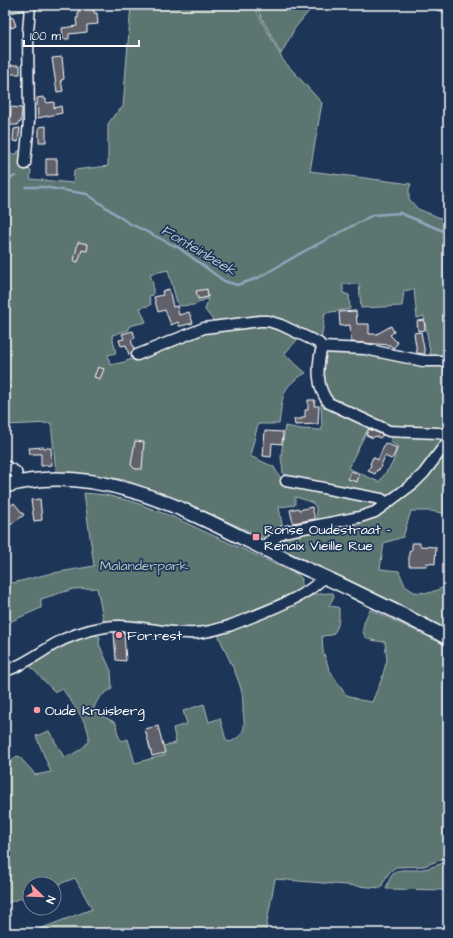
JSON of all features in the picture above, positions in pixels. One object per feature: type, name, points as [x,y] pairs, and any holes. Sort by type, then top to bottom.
[{"type":"main road","points":[[5,486],[46,480],[70,479],[97,482],[129,489],[177,508],[263,548],[355,591],[448,638]]},
{"type":"street","points":[[5,7],[28,5],[29,121],[24,164]]},
{"type":"street","points":[[137,355],[204,328],[268,321],[281,324],[319,343],[322,347],[365,349],[423,360],[448,361]]},
{"type":"street","points":[[322,347],[318,374],[328,403],[389,431],[438,433],[448,437]]},
{"type":"street","points":[[263,548],[283,532],[360,517],[376,512],[414,483],[424,473],[448,441]]},
{"type":"street","points":[[5,466],[16,472],[19,483]]},
{"type":"street","points":[[286,481],[381,498],[387,503]]},
{"type":"street","points":[[5,671],[75,635],[102,628],[129,626],[186,634],[200,633],[223,628],[302,595],[319,584],[323,577]]},
{"type":"green space","points":[[131,5],[253,5],[283,60],[322,103],[310,171],[411,184],[409,189],[409,199],[418,209],[448,221],[448,358],[431,358],[424,316],[417,318],[414,289],[404,291],[402,306],[361,308],[359,284],[343,284],[343,293],[349,295],[350,309],[325,313],[321,341],[291,326],[268,319],[216,324],[205,310],[208,300],[206,299],[194,305],[178,306],[168,270],[150,274],[153,284],[153,295],[149,296],[151,305],[140,308],[146,322],[129,326],[129,330],[112,335],[116,353],[108,355],[110,365],[124,362],[203,331],[251,324],[270,323],[280,326],[301,336],[284,354],[306,373],[291,383],[287,388],[282,400],[279,424],[258,424],[250,456],[274,467],[279,476],[284,479],[281,457],[285,426],[301,429],[322,430],[321,404],[370,425],[348,468],[379,482],[392,464],[398,447],[390,442],[392,434],[401,436],[403,430],[387,429],[329,401],[320,380],[321,357],[327,353],[349,352],[376,355],[423,364],[448,365],[448,514],[431,511],[411,511],[403,537],[384,543],[380,569],[399,571],[405,586],[414,592],[429,593],[442,588],[448,581],[448,629],[284,550],[282,544],[285,536],[317,528],[316,509],[313,503],[309,501],[295,497],[295,505],[279,507],[283,530],[264,538],[175,498],[125,480],[87,474],[56,472],[51,423],[5,425],[5,154],[17,154],[18,151],[23,152],[21,168],[31,170],[30,179],[73,183],[74,170],[108,166],[108,124],[115,114],[123,107]]},
{"type":"green space","points":[[255,5],[314,5],[295,28],[281,54]]},
{"type":"green space","points":[[423,5],[448,5],[448,14]]},
{"type":"green space","name":"Malanderpark","points":[[84,493],[106,495],[134,502],[173,517],[297,574],[302,579],[301,587],[288,601],[295,607],[304,599],[311,596],[333,593],[334,596],[329,606],[339,608],[338,623],[335,632],[332,635],[322,636],[323,651],[329,669],[345,694],[359,700],[372,702],[381,681],[387,660],[385,642],[371,640],[365,637],[363,629],[366,617],[370,610],[448,645],[448,857],[424,866],[396,867],[387,876],[381,888],[275,879],[265,933],[29,933],[92,909],[75,878],[62,883],[62,876],[22,876],[22,898],[5,904],[5,770],[15,757],[19,756],[35,775],[51,772],[36,736],[49,731],[64,757],[73,754],[82,748],[89,739],[88,731],[82,718],[62,688],[55,692],[29,665],[56,646],[94,634],[100,637],[99,644],[111,671],[112,689],[100,698],[93,711],[116,723],[120,739],[122,741],[128,739],[135,763],[165,755],[163,746],[176,743],[173,728],[187,724],[183,711],[204,704],[209,722],[220,718],[226,740],[230,742],[242,733],[244,726],[241,689],[216,629],[166,628],[121,621],[104,623],[97,588],[73,589],[41,599],[41,608],[5,624],[5,585],[48,574],[94,566]]},
{"type":"green space","points":[[448,861],[448,890],[386,889],[392,875],[400,870],[416,870],[436,866]]},
{"type":"building","points":[[82,6],[90,6],[91,9],[94,9],[94,13],[97,13],[98,24],[87,25],[87,32],[69,34],[69,39],[63,39],[62,28],[77,26],[76,18],[78,18],[78,11],[83,10]]},
{"type":"building","points":[[13,17],[16,26],[11,28],[7,19]]},
{"type":"building","points":[[62,57],[64,79],[61,80],[63,91],[57,92],[52,58]]},
{"type":"building","points":[[10,65],[20,65],[20,74],[10,74]]},
{"type":"building","points":[[43,97],[43,99],[46,99],[46,103],[54,102],[54,108],[61,106],[62,113],[38,118],[37,98]]},
{"type":"building","points":[[11,107],[22,108],[21,122],[18,123],[18,125],[10,125]]},
{"type":"building","points":[[46,126],[46,142],[39,142],[39,127]]},
{"type":"building","points":[[20,128],[18,142],[13,141],[14,129]]},
{"type":"building","points":[[46,159],[57,159],[57,175],[46,175]]},
{"type":"building","points":[[78,242],[88,244],[87,251],[82,250],[78,262],[74,261]]},
{"type":"building","points":[[169,289],[173,307],[177,306],[179,315],[189,312],[193,323],[179,326],[178,322],[171,325],[165,310],[158,312],[154,297],[163,295],[162,291]]},
{"type":"building","points":[[207,289],[208,297],[198,299],[196,291]]},
{"type":"building","points":[[356,311],[357,324],[369,324],[369,334],[377,334],[391,326],[394,332],[390,335],[398,343],[393,348],[390,345],[351,342],[350,325],[340,326],[339,312]]},
{"type":"building","points":[[424,320],[425,330],[418,331],[417,321]]},
{"type":"building","points":[[133,331],[135,338],[131,340],[134,349],[129,355],[126,345],[121,346],[119,340],[124,339],[122,334]]},
{"type":"building","points":[[421,332],[425,354],[417,353],[414,333]]},
{"type":"building","points":[[98,367],[104,369],[100,379],[94,377]]},
{"type":"building","points":[[308,400],[315,400],[314,406],[319,406],[318,424],[295,425],[294,419],[302,419],[302,417],[305,417],[305,410],[308,410]]},
{"type":"building","points":[[369,429],[383,435],[380,438],[375,436],[373,438],[366,435]]},
{"type":"building","points":[[265,431],[283,432],[282,444],[272,443],[271,457],[263,456]]},
{"type":"building","points":[[135,441],[144,442],[142,469],[135,469],[131,465]]},
{"type":"building","points":[[385,443],[397,448],[393,457],[391,459],[385,456],[379,470],[377,470],[375,474],[368,471],[373,457],[378,460]]},
{"type":"building","points":[[29,448],[51,448],[52,465],[41,466],[41,454],[30,454]]},
{"type":"building","points":[[351,471],[359,474],[357,482],[348,479]]},
{"type":"building","points":[[40,499],[42,520],[34,521],[31,500]]},
{"type":"building","points":[[14,503],[24,515],[9,526],[5,521],[5,510]]},
{"type":"building","points":[[312,507],[315,519],[293,523],[290,510],[298,508],[299,510]]},
{"type":"building","points":[[412,543],[420,543],[420,546],[436,547],[435,564],[427,563],[426,566],[409,566],[409,552],[412,549]]},
{"type":"building","points":[[114,633],[124,633],[126,661],[116,660]]},
{"type":"building","points":[[158,726],[165,753],[152,756],[145,729]]},
{"type":"waterway","name":"Fonteinbeek","points":[[5,181],[15,176]]},
{"type":"waterway","name":"Fonteinbeek","points":[[26,187],[43,187],[87,194],[127,222],[179,248],[224,281],[237,285],[258,278],[301,253],[373,215],[400,213],[448,233]]},
{"type":"place","name":"Ronse Oudestraat - Renaix Vieille Rue","points":[[256,537]]},
{"type":"place","name":"For.rest","points":[[119,635]]},
{"type":"place","name":"Oude Kruisberg","points":[[37,710]]}]
